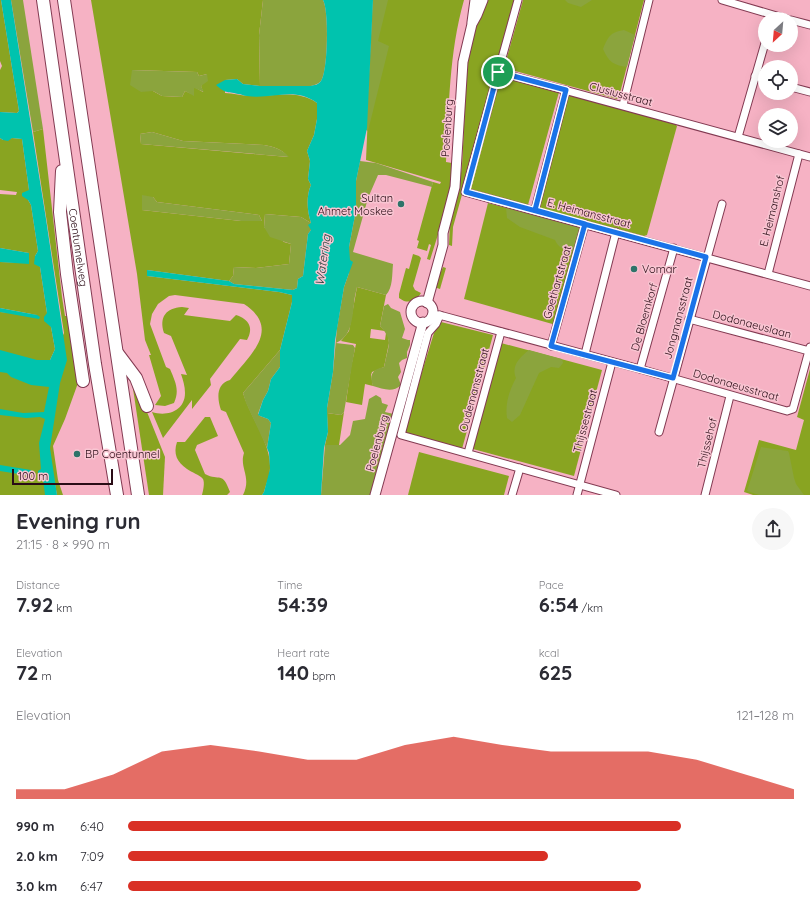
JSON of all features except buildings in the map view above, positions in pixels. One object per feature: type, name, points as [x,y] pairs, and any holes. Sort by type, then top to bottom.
[{"type":"highway","name":"Coentunnelweg","points":[[42,0],[95,364],[117,495]]},
{"type":"highway","name":"Coentunnelweg","points":[[64,0],[138,495]]},
{"type":"highway","points":[[64,146],[60,212],[67,274],[83,381]]},
{"type":"highway","points":[[117,352],[136,378],[147,406]]},
{"type":"street","name":"Poelenburg","points":[[424,302],[443,245],[443,233],[455,187],[463,62],[472,24],[475,0]]},
{"type":"street","name":"Poelenburg","points":[[472,24],[478,15],[483,0]]},
{"type":"street","points":[[498,72],[518,0]]},
{"type":"street","points":[[623,106],[649,0]]},
{"type":"street","points":[[722,0],[758,12]]},
{"type":"street","points":[[798,22],[810,25]]},
{"type":"street","points":[[738,137],[762,52]]},
{"type":"street","name":"Clusiusstraat","points":[[498,72],[810,157]]},
{"type":"street","name":"E. Heimansstraat","points":[[498,72],[466,192],[810,286]]},
{"type":"street","points":[[798,89],[810,92]]},
{"type":"street","points":[[535,210],[566,90]]},
{"type":"street","name":"E. Heimanshof","points":[[768,274],[799,154]]},
{"type":"street","points":[[706,257],[722,204]]},
{"type":"street","name":"Goethartstraat","points":[[551,346],[585,224]]},
{"type":"street","points":[[585,354],[616,232]]},
{"type":"street","name":"De Bloemkorf","points":[[640,369],[674,248]]},
{"type":"street","name":"Jongmansstraat","points":[[659,432],[706,257]]},
{"type":"street","points":[[424,302],[431,307],[436,315],[429,320],[419,321],[411,314],[412,307],[416,303],[424,302]]},
{"type":"street","name":"Poelenburg","points":[[436,315],[436,324],[428,333],[401,435],[468,454]]},
{"type":"street","name":"Dodonaeusstraat","points":[[436,315],[585,354],[673,378],[730,396],[788,411]]},
{"type":"street","name":"Dodonaeuslaan","points":[[689,319],[810,349],[793,409],[788,411]]},
{"type":"street","name":"Poelenburg","points":[[375,495],[414,351],[419,321]]},
{"type":"street","name":"Oudemansstraat","points":[[468,454],[501,332]]},
{"type":"street","name":"Thijssestraat","points":[[577,495],[612,362]]},
{"type":"street","name":"Thijssehof","points":[[705,495],[730,396]]},
{"type":"street","points":[[468,454],[616,495]]},
{"type":"street","points":[[512,495],[520,468]]},
{"type":"shaded area","points":[[0,0],[19,111],[17,113],[0,112],[0,70],[2,66],[0,61]]},
{"type":"shaded area","points":[[11,0],[23,0],[43,129],[33,132]]},
{"type":"shaded area","points":[[91,0],[263,0],[259,35],[260,86],[243,84],[237,79],[225,80],[225,93],[250,96],[293,95],[301,96],[317,103],[317,119],[314,135],[307,151],[310,161],[308,179],[311,185],[308,194],[308,204],[311,223],[301,217],[265,214],[264,227],[284,242],[291,244],[289,264],[256,268],[234,267],[233,276],[229,281],[147,270],[147,276],[279,292],[292,295],[292,302],[280,350],[243,393],[264,440],[269,459],[269,474],[262,495],[243,495],[246,483],[243,463],[244,453],[226,412],[221,410],[218,396],[222,385],[230,380],[253,352],[259,342],[262,332],[261,323],[255,313],[244,304],[175,295],[169,296],[158,304],[152,314],[150,324],[166,367],[170,369],[174,378],[177,394],[174,403],[165,406],[155,405],[161,396],[149,355],[151,355],[145,340],[137,274]],"holes":[[[132,70],[197,72],[199,76],[207,74],[201,86],[203,92],[194,87],[194,95],[185,91],[182,97],[162,96],[153,91]],[[152,132],[183,141],[264,145],[278,149],[288,157],[141,144],[140,134]],[[153,197],[157,202],[259,215],[262,221],[241,221],[142,210]]]},
{"type":"shaded area","points":[[263,0],[323,0],[326,15],[327,40],[325,66],[321,81],[319,83],[311,86],[260,86],[259,35]]},
{"type":"shaded area","points":[[373,0],[464,0],[455,40],[449,101],[446,162],[452,163],[453,179],[430,260],[427,259],[431,245],[429,244],[427,251],[417,248],[419,241],[417,240],[433,182],[440,184],[441,182],[366,160]]},
{"type":"shaded area","points":[[373,0],[388,0],[378,41],[389,46],[368,131],[366,130]]},
{"type":"shaded area","points":[[485,0],[516,0],[453,227],[452,246],[449,245],[450,222],[459,187],[462,166],[467,67],[477,22]]},
{"type":"shaded area","points":[[523,0],[644,0],[619,97],[617,99],[504,68]]},
{"type":"shaded area","points":[[565,0],[592,0],[581,7],[568,3]]},
{"type":"shaded area","points":[[624,30],[635,35],[627,67],[612,62],[607,57],[603,49],[610,36],[616,32]]},
{"type":"shaded area","points":[[132,70],[197,72],[199,76],[207,74],[208,81],[201,86],[204,92],[194,88],[194,96],[185,91],[182,97],[162,96],[153,91],[141,92],[130,85]]},
{"type":"shaded area","points":[[501,76],[559,92],[528,205],[471,189]]},
{"type":"shaded area","points":[[568,95],[675,124],[677,126],[647,235],[644,236],[539,208]]},
{"type":"shaded area","points":[[43,129],[62,297],[65,316],[70,316],[78,383],[53,446],[58,480],[63,495],[57,495],[54,479],[56,495],[0,495],[0,312],[37,315],[0,308],[0,262],[29,263],[29,253],[0,248],[0,194],[16,195],[17,192],[0,190],[0,138],[3,140],[12,138],[22,139],[29,190],[28,200],[31,205],[38,251],[35,256],[40,267],[47,313],[55,349],[50,360],[43,360],[52,361],[64,333],[33,132]]},
{"type":"shaded area","points":[[152,132],[183,141],[264,145],[278,149],[289,157],[141,144],[140,134]]},
{"type":"shaded area","points":[[360,161],[376,163],[433,182],[432,187],[386,175],[378,175],[368,198],[353,252],[393,264],[392,281],[390,289],[386,295],[357,287],[353,315],[348,332],[336,343],[353,345],[355,348],[344,412],[341,415],[327,413],[327,408],[333,372],[337,328],[344,287],[349,273],[349,247],[356,210],[356,181]]},
{"type":"shaded area","points":[[142,195],[153,197],[157,202],[259,215],[262,221],[241,221],[142,210]]},
{"type":"shaded area","points":[[488,203],[582,228],[556,325],[464,299]]},
{"type":"shaded area","points":[[506,208],[582,228],[577,246],[572,251],[566,250],[560,247],[555,240],[520,227],[507,218]]},
{"type":"shaded area","points":[[265,214],[301,217],[311,223],[311,230],[308,234],[303,276],[298,279],[297,288],[293,290],[234,284],[229,281],[233,276],[234,267],[256,268],[289,264],[291,244],[270,237],[264,227]]},
{"type":"shaded area","points":[[413,254],[421,258],[413,286],[415,290],[421,293],[414,300],[407,302],[399,298],[399,294],[406,268],[409,269]]},
{"type":"shaded area","points":[[443,267],[446,268],[440,289],[434,287]]},
{"type":"shaded area","points":[[357,287],[386,295],[380,326],[385,331],[371,329],[370,338],[385,340],[386,333],[388,335],[389,343],[384,367],[372,372],[371,375],[373,386],[365,384],[362,405],[346,402],[356,344],[341,341],[349,331]]},
{"type":"shaded area","points":[[388,304],[391,308],[400,312],[405,329],[402,338],[410,340],[407,358],[399,363],[401,372],[398,377],[401,385],[391,390],[373,386],[371,379],[374,371],[384,367],[389,341],[388,337],[380,326],[384,306]]},
{"type":"shaded area","points":[[182,307],[189,308],[184,315],[230,321],[236,315],[244,319],[249,324],[250,332],[247,340],[240,339],[210,379],[211,385],[192,409],[192,400],[163,438],[152,412],[163,414],[179,408],[184,399],[185,393],[181,374],[187,375],[171,336],[164,333],[162,322],[168,311]]},
{"type":"shaded area","points":[[441,322],[493,335],[462,449],[403,433],[434,333]]},
{"type":"shaded area","points":[[501,343],[602,370],[574,476],[473,449]]},
{"type":"shaded area","points":[[280,350],[280,367],[271,379],[268,391],[258,414],[268,419],[271,423],[267,448],[246,403],[243,393]]},
{"type":"shaded area","points":[[529,350],[562,359],[563,363],[559,368],[551,367],[539,373],[520,415],[512,422],[507,418],[507,403],[511,388],[516,378],[515,366],[519,359]]},
{"type":"shaded area","points":[[810,369],[810,495],[753,495],[744,492],[759,440],[796,450],[804,420],[797,417]]},
{"type":"shaded area","points":[[132,382],[141,397],[165,457],[163,495],[149,495]]},
{"type":"shaded area","points":[[376,395],[381,398],[382,403],[388,405],[385,412],[398,415],[378,479],[370,495],[321,495],[325,445],[340,445],[350,435],[353,421],[365,419],[369,399]]},
{"type":"shaded area","points":[[344,412],[339,445],[325,445],[328,432],[327,413],[341,415]]},
{"type":"shaded area","points":[[205,417],[210,417],[218,436],[197,445],[195,450],[205,474],[223,479],[225,481],[230,492],[227,495],[202,495],[204,485],[203,479],[178,461],[176,454],[175,450],[177,442],[185,442]]},
{"type":"shaded area","points":[[761,447],[788,451],[796,484],[804,495],[759,495],[747,491]]},
{"type":"shaded area","points":[[419,452],[509,476],[504,495],[408,495]]},
{"type":"water","points":[[1,0],[11,0],[67,360],[60,383],[50,448],[57,495],[45,495],[43,479],[38,476],[38,471],[41,469],[39,443],[45,419],[40,417],[26,418],[0,415],[0,409],[23,413],[44,412],[49,387],[31,385],[11,377],[7,373],[0,372],[0,350],[37,360],[50,360],[55,349],[51,327],[44,321],[44,317],[47,313],[40,267],[34,264],[35,256],[38,251],[31,205],[28,200],[22,196],[22,193],[29,190],[22,139],[12,138],[8,141],[0,138],[0,112],[17,113],[19,111]]},
{"type":"water","name":"Watering","points":[[323,0],[373,0],[367,128],[356,181],[356,210],[349,247],[350,260],[353,262],[344,287],[335,341],[333,372],[327,408],[328,432],[324,448],[321,495],[262,495],[270,469],[269,453],[267,448],[271,423],[268,419],[258,415],[268,391],[271,379],[280,367],[280,350],[292,302],[292,295],[279,292],[147,276],[147,270],[229,281],[234,284],[293,290],[297,288],[298,279],[303,276],[308,234],[311,230],[308,225],[311,223],[308,194],[311,185],[308,179],[310,161],[307,151],[314,135],[317,119],[317,103],[300,95],[291,94],[256,97],[246,96],[224,91],[216,85],[225,80],[237,79],[243,84],[260,86],[310,86],[319,83],[321,81],[325,66],[327,40],[326,15]]},
{"type":"water","points":[[0,248],[29,253],[29,264],[0,262]]},
{"type":"water","points":[[0,308],[37,315],[40,317],[39,319],[0,312]]},
{"type":"water","points":[[0,465],[31,470],[31,476],[0,471]]},
{"type":"place","name":"Sultan Ahmet Moskee","points":[[401,204]]},
{"type":"place","name":"Vomar","points":[[634,269]]},
{"type":"place","name":"BP Coentunnel","points":[[77,454]]},
{"type":"route","points":[[498,72],[466,192],[585,224],[706,257],[673,378],[551,346],[585,224],[535,210],[566,90],[498,72]]}]
